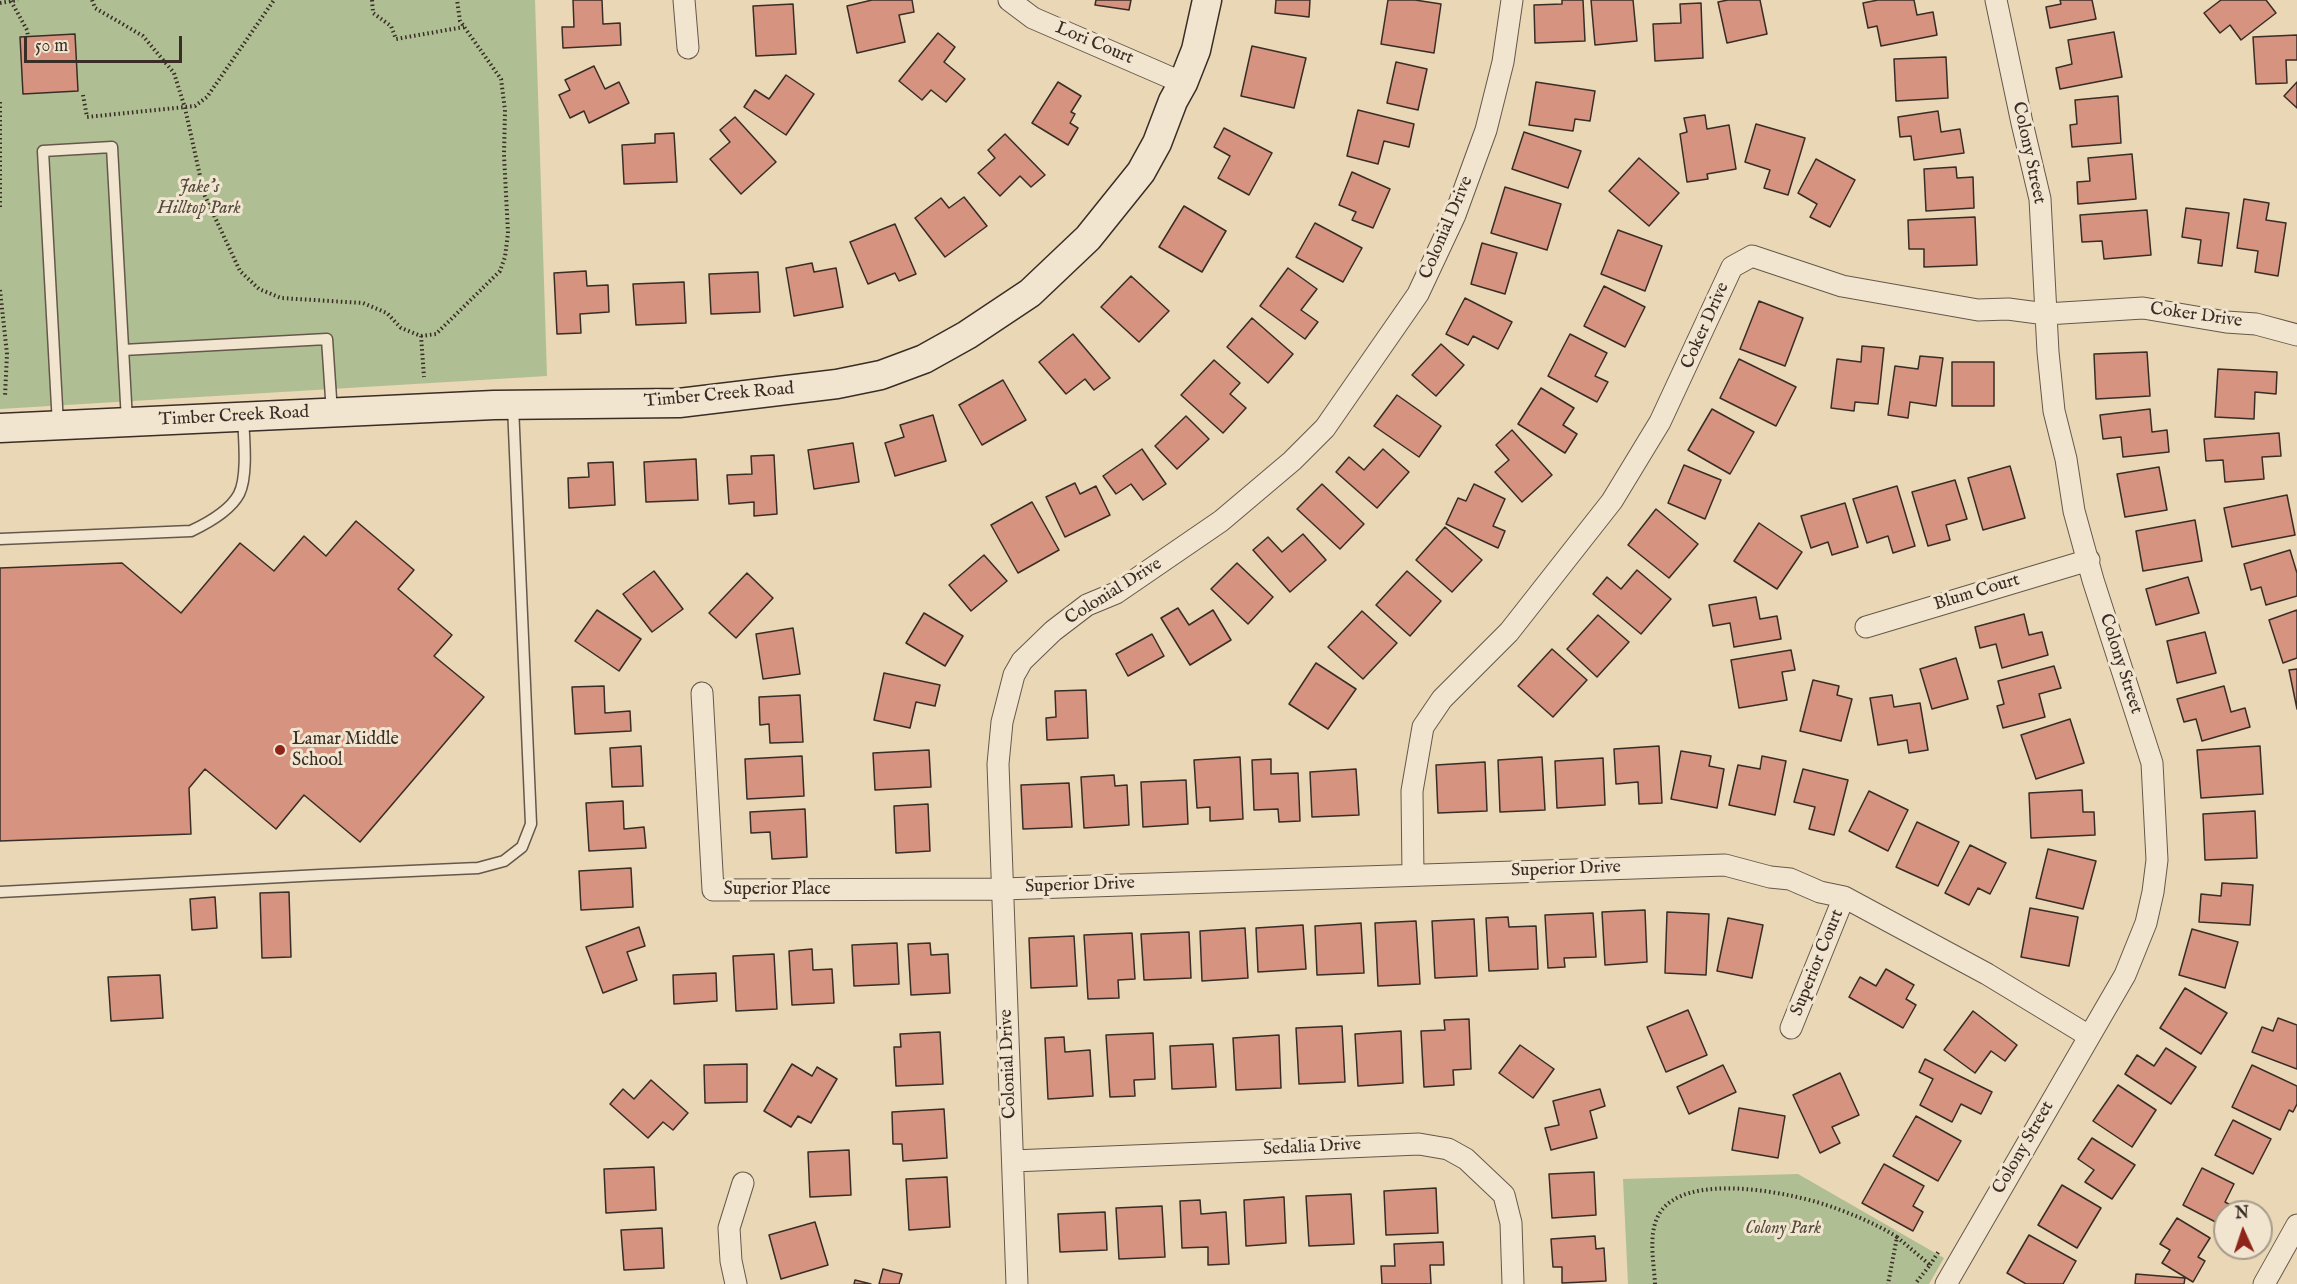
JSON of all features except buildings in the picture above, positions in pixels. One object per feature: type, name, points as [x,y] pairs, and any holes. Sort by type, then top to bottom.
[{"type":"street","points":[[684,0],[688,48]]},
{"type":"street","name":"Lori Court","points":[[1009,0],[1033,18],[1183,83]]},
{"type":"street","name":"Timber Creek Road","points":[[0,428],[513,405],[679,403],[837,384],[881,375],[924,359],[967,335],[1029,293],[1088,238],[1141,172],[1157,143],[1196,50],[1207,0]]},
{"type":"street","name":"Colonial Drive","points":[[1017,1284],[998,764],[1002,722],[1014,675],[1022,661],[1053,631],[1087,605],[1116,593],[1221,521],[1292,462],[1325,428],[1418,294],[1455,215],[1486,130],[1503,62],[1512,0]]},
{"type":"street","name":"Colony Street","points":[[1946,1284],[2125,975],[2146,923],[2157,860],[2152,763],[2093,580],[2074,511],[2066,459],[2054,411],[2040,198],[1996,0]]},
{"type":"street","name":"Coker Drive","points":[[1413,875],[1412,791],[1423,727],[1442,699],[1509,632],[1611,501],[1660,422],[1732,267],[1752,256],[1842,286],[1978,310],[2008,309],[2046,314],[2143,309],[2226,322],[2256,324],[2297,335]]},
{"type":"street","name":"Blum Court","points":[[1866,627],[2089,560]]},
{"type":"street","name":"Superior Place","points":[[702,693],[713,890],[1002,889]]},
{"type":"street","name":"Superior Drive","points":[[1002,889],[1725,865],[1770,877],[1790,879],[1820,892],[1844,897],[1987,974],[2089,1036]]},
{"type":"street","name":"Superior Court","points":[[1791,1028],[1844,897]]},
{"type":"street","name":"Sedalia Drive","points":[[1013,1161],[1419,1143],[1448,1149],[1466,1159],[1504,1195],[1511,1222],[1512,1284]]},
{"type":"street","points":[[736,1284],[731,1261],[729,1228],[743,1184]]},
{"type":"street","points":[[2264,1284],[2297,1225]]},
{"type":"lane","points":[[58,425],[43,151],[112,147],[127,422]]},
{"type":"lane","points":[[123,350],[327,339],[332,412]]},
{"type":"lane","points":[[0,892],[320,874],[478,868],[504,861],[522,846],[531,824],[513,405]]},
{"type":"lane","points":[[0,539],[191,531],[215,520],[239,493],[245,460],[243,416]]},
{"type":"path","points":[[0,3],[18,0]]},
{"type":"path","points":[[92,0],[95,8],[143,36],[174,73],[185,108],[204,194],[240,271],[259,289],[280,298],[363,303],[387,313],[401,328],[421,336],[436,334],[500,270],[505,257],[508,233],[504,155],[505,111],[501,79],[460,21],[458,0]]},
{"type":"path","points":[[83,95],[87,117],[195,106],[207,98],[274,0]]},
{"type":"path","points":[[372,0],[373,13],[391,26],[396,39],[464,27]]},
{"type":"path","points":[[11,1],[27,30],[28,37]]},
{"type":"path","points":[[0,102],[0,207]]},
{"type":"path","points":[[0,290],[7,354],[5,396]]},
{"type":"path","points":[[421,336],[424,376]]},
{"type":"path","points":[[1655,1284],[1653,1233],[1658,1216],[1668,1202],[1681,1194],[1736,1188],[1779,1193],[1833,1207],[1880,1226],[1930,1265],[1915,1284]]},
{"type":"path","points":[[1888,1284],[1897,1237]]},
{"type":"green space","name":"Jake's Hilltop Park","points":[[0,0],[535,0],[547,376],[0,409]]},
{"type":"green space","name":"Colony Park","points":[[1798,1174],[1944,1258],[1929,1284],[1628,1284],[1623,1179]]},
{"type":"place","name":"Lamar Middle School","points":[[280,750]]}]
